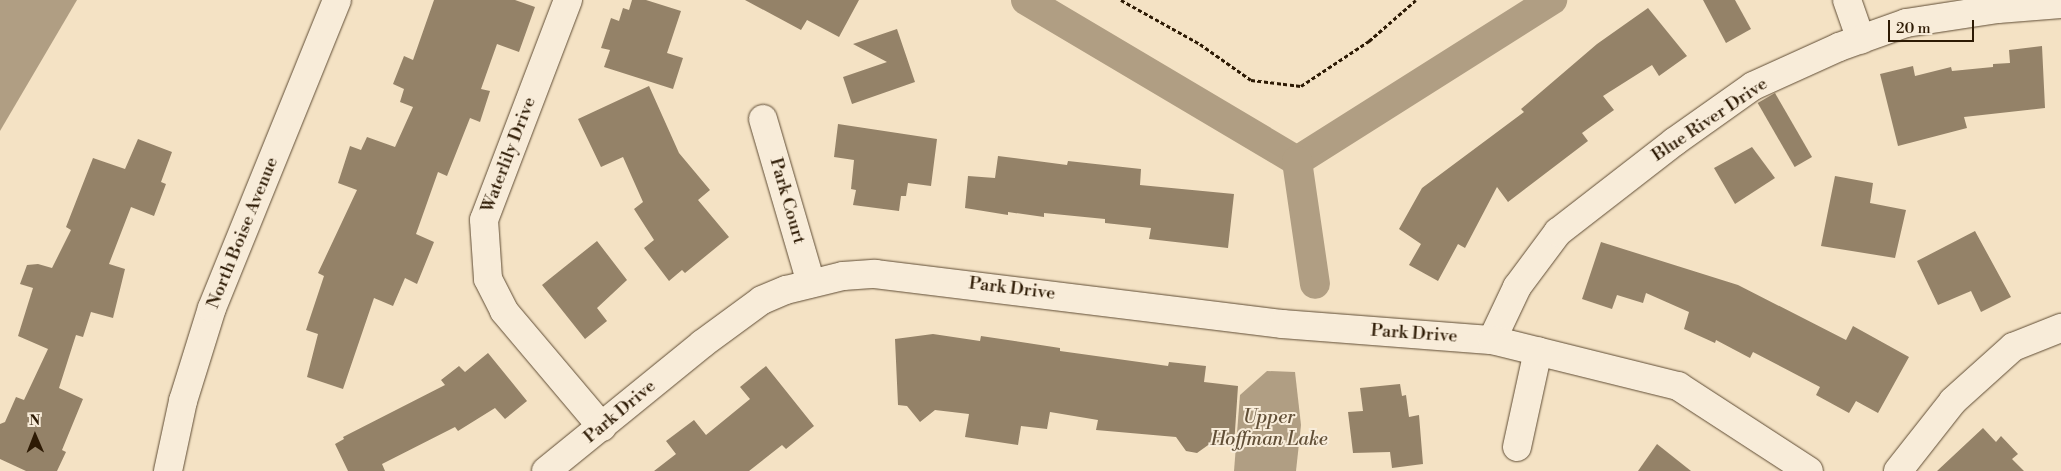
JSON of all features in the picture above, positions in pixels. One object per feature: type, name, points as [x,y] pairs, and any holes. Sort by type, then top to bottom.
[{"type":"street","name":"North Boise Avenue","points":[[168,471],[185,393],[212,308],[337,0]]},
{"type":"street","name":"Waterlily Drive","points":[[568,0],[484,220],[488,279],[504,311],[602,427]]},
{"type":"street","points":[[1847,0],[1861,40]]},
{"type":"street","name":"Blue River Drive","points":[[1492,340],[1517,287],[1558,232],[1674,142],[1753,86],[1906,23],[1998,8],[2061,4]]},
{"type":"street","name":"Park Court","points":[[763,119],[811,283]]},
{"type":"street","name":"Park Drive","points":[[546,471],[702,344],[762,300],[811,283],[867,274],[918,277],[1283,324],[1492,340],[1678,386],[1809,471]]},
{"type":"street","points":[[1898,471],[1953,401],[2013,347],[2061,328]]},
{"type":"street","points":[[1517,447],[1538,351]]},
{"type":"path","points":[[1121,0],[1200,44],[1251,80],[1301,86],[1369,41],[1416,0]]},
{"type":"water","points":[[0,0],[77,0],[0,131]]},
{"type":"water","name":"Upper Hoffman Lake","points":[[1267,371],[1295,372],[1301,425],[1296,471],[1234,471],[1240,395]]},
{"type":"building","points":[[434,0],[515,0],[535,7],[519,52],[497,44],[481,89],[490,91],[480,122],[470,118],[447,176],[438,172],[416,234],[434,242],[417,284],[405,278],[393,306],[374,298],[343,389],[307,377],[318,334],[306,330],[324,276],[318,273],[357,190],[338,183],[350,146],[361,150],[367,137],[395,147],[413,107],[400,102],[404,89],[393,84],[404,56],[413,60]]},
{"type":"building","points":[[632,0],[646,0],[681,11],[667,53],[683,58],[673,89],[604,67],[610,50],[601,48],[611,18],[619,21],[623,8],[629,10]]},
{"type":"building","points":[[745,0],[859,0],[839,37],[807,20],[801,30]]},
{"type":"building","points":[[1703,0],[1735,0],[1751,29],[1726,43]]},
{"type":"building","points":[[1648,8],[1687,56],[1659,76],[1652,65],[1603,96],[1614,110],[1582,133],[1588,141],[1508,202],[1497,187],[1465,248],[1458,244],[1438,281],[1409,265],[1421,244],[1399,229],[1422,188],[1524,112],[1521,109],[1597,44]]},
{"type":"building","points":[[897,29],[915,82],[852,104],[843,77],[887,62],[853,44]]},
{"type":"building","points":[[2042,46],[2045,108],[1964,117],[1967,128],[1898,146],[1880,74],[1913,66],[1915,76],[1951,67],[1952,71],[1993,67],[1993,64],[2010,63],[2009,50]]},
{"type":"building","points":[[649,86],[679,153],[710,190],[698,200],[729,237],[685,273],[682,270],[669,281],[644,248],[654,240],[634,209],[643,202],[623,157],[601,167],[578,119]]},
{"type":"building","points":[[1775,93],[1812,157],[1795,167],[1758,103]]},
{"type":"building","points":[[838,124],[937,139],[931,186],[908,183],[906,196],[901,196],[899,211],[853,205],[856,190],[851,189],[854,160],[834,157]]},
{"type":"building","points":[[138,139],[172,152],[161,182],[166,184],[154,216],[131,207],[109,264],[125,269],[113,318],[91,312],[83,337],[76,335],[59,388],[83,399],[62,450],[66,452],[57,471],[26,471],[0,459],[0,424],[5,422],[16,397],[24,400],[48,349],[18,336],[33,288],[20,284],[27,265],[38,264],[52,268],[71,230],[66,227],[93,158],[125,169]]},
{"type":"building","points":[[1752,147],[1775,178],[1735,204],[1714,168]]},
{"type":"building","points":[[998,156],[1067,165],[1068,161],[1141,169],[1140,185],[1234,194],[1228,248],[1149,239],[1151,228],[1105,223],[1105,219],[1044,213],[1044,217],[1008,212],[1008,215],[965,208],[968,176],[995,178]]},
{"type":"building","points":[[1835,176],[1873,183],[1870,203],[1906,210],[1895,258],[1821,246]]},
{"type":"building","points":[[1975,231],[2011,297],[1981,312],[1971,291],[1938,305],[1917,261]]},
{"type":"building","points":[[597,241],[627,280],[597,308],[607,321],[585,339],[542,285]]},
{"type":"building","points":[[1601,242],[1738,285],[1846,340],[1853,326],[1909,357],[1878,413],[1856,401],[1849,413],[1816,395],[1820,387],[1753,352],[1750,358],[1716,340],[1715,343],[1684,329],[1689,312],[1646,293],[1643,303],[1617,295],[1612,309],[1582,299]]},
{"type":"building","points":[[933,334],[980,341],[981,336],[1060,348],[1060,351],[1168,366],[1169,362],[1206,366],[1204,382],[1238,386],[1234,446],[1211,443],[1197,453],[1186,451],[1176,437],[1096,430],[1098,420],[1050,412],[1047,429],[1021,426],[1018,445],[965,437],[969,414],[935,410],[920,422],[907,406],[898,405],[895,339]]},
{"type":"building","points":[[488,353],[527,401],[505,419],[495,408],[458,431],[455,427],[382,464],[385,471],[348,471],[335,444],[344,439],[343,437],[445,385],[441,380],[459,366],[465,372]]},
{"type":"building","points":[[766,366],[814,426],[786,449],[782,445],[749,471],[654,471],[676,454],[666,441],[694,420],[706,435],[750,399],[740,387]]},
{"type":"building","points":[[1400,384],[1402,396],[1406,395],[1409,417],[1419,415],[1423,464],[1392,468],[1390,452],[1353,453],[1348,412],[1363,411],[1360,388]]},
{"type":"building","points":[[1983,428],[1996,442],[2001,436],[2018,454],[2012,459],[2024,471],[1937,471]]},
{"type":"building","points":[[1657,444],[1691,471],[1638,471]]},
{"type":"waterway","points":[[1026,0],[1297,161]]},
{"type":"waterway","points":[[1297,161],[1552,0]]},
{"type":"waterway","points":[[1297,161],[1315,284]]}]
